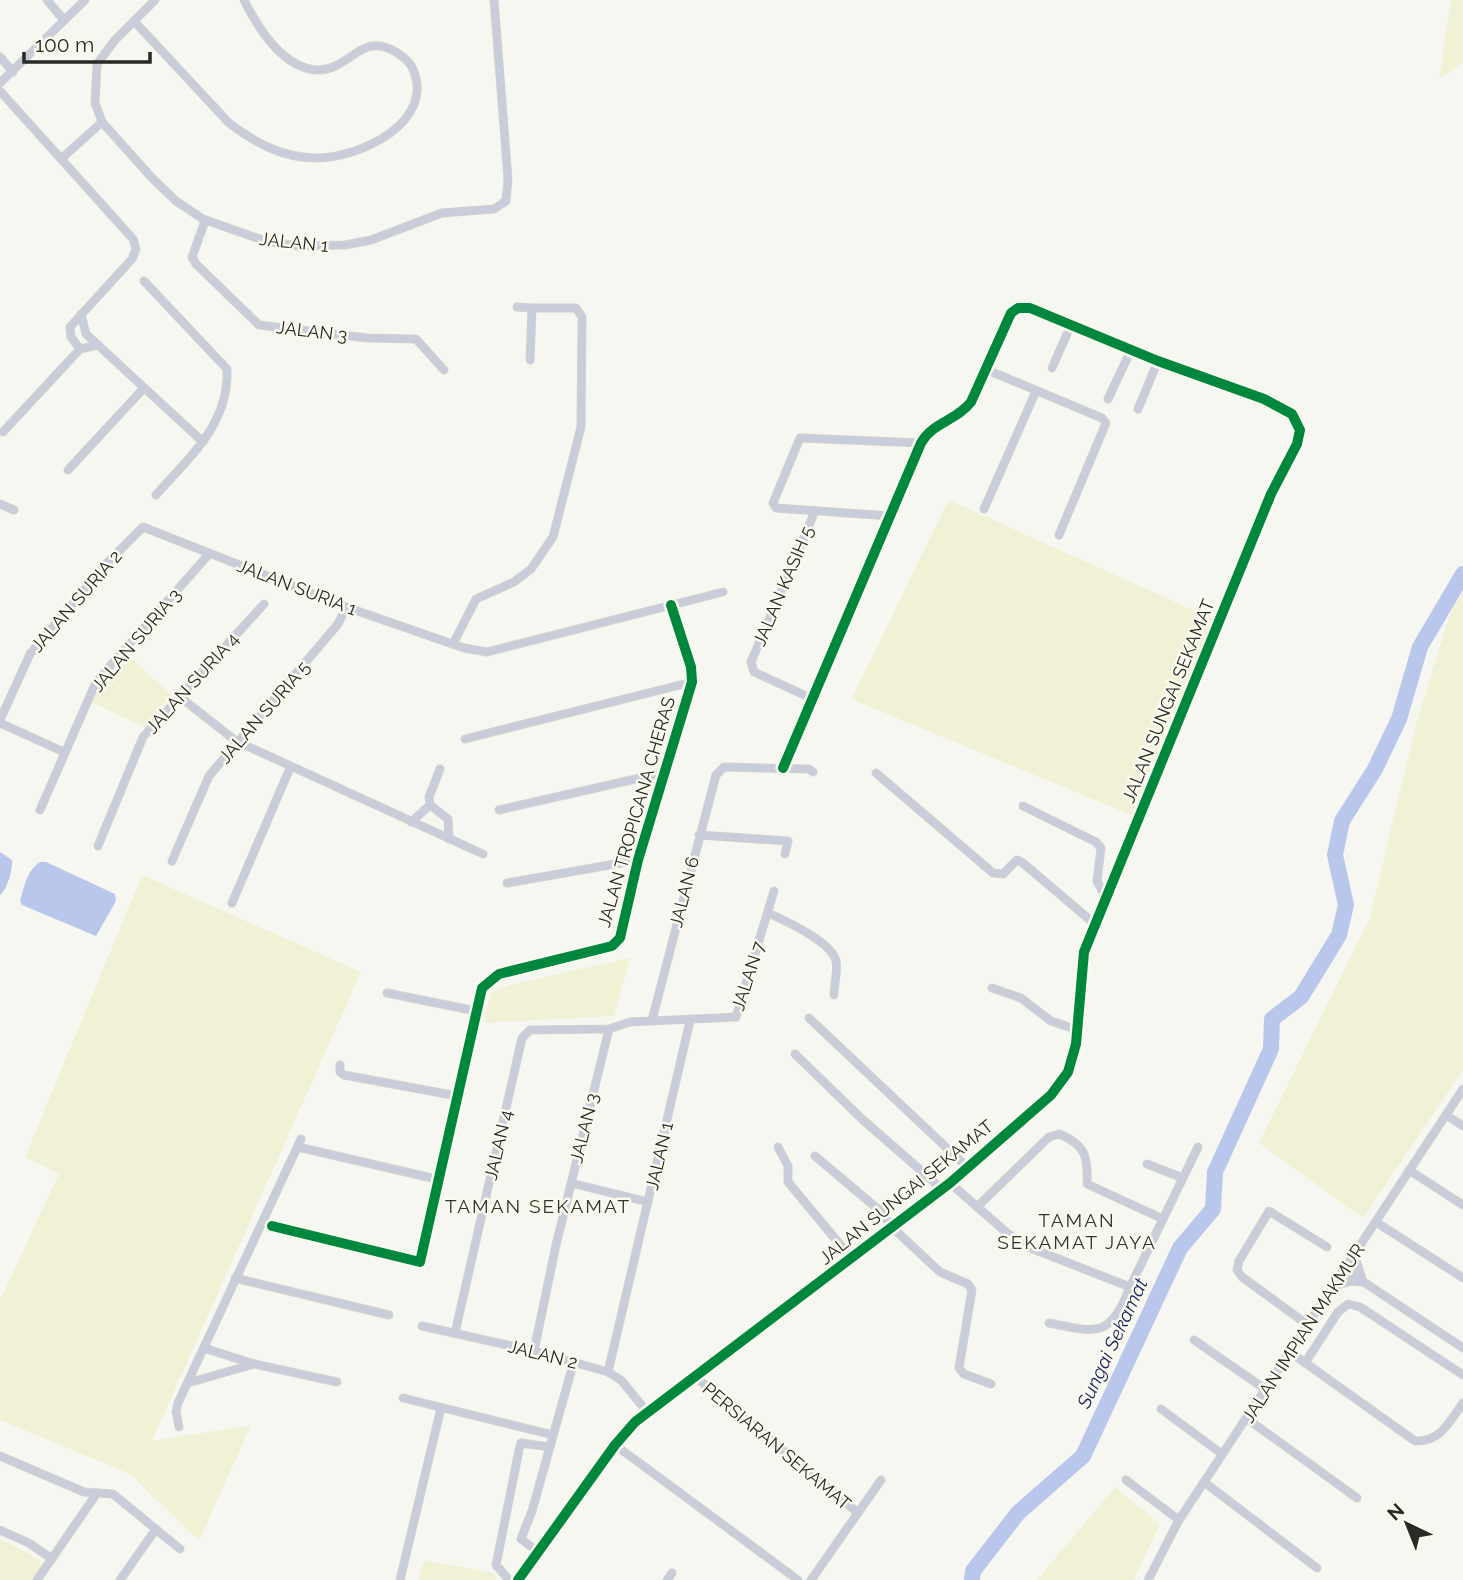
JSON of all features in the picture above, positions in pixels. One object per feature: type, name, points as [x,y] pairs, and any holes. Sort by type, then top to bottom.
[{"type":"street","points":[[47,0],[64,20]]},
{"type":"street","points":[[0,83],[85,0]]},
{"type":"street","points":[[61,159],[102,122],[95,103],[97,64],[155,0]]},
{"type":"street","points":[[134,21],[229,123],[247,137],[280,153],[315,158],[363,151],[382,140],[404,120],[414,102],[417,84],[411,65],[398,53],[383,45],[369,46],[337,65],[320,70],[304,68],[276,48],[261,30],[244,0]]},
{"type":"street","name":"JALAN 1","points":[[102,122],[176,201],[205,220],[265,241],[321,247],[371,240],[442,213],[501,207],[506,201],[508,179],[494,0]]},
{"type":"street","points":[[0,57],[13,72]]},
{"type":"street","points":[[0,91],[134,239],[136,249],[132,259],[70,327],[72,337],[80,349]]},
{"type":"street","name":"JALAN 3","points":[[205,220],[192,257],[259,325],[367,338],[416,339],[444,370]]},
{"type":"street","points":[[144,281],[227,369],[227,384],[214,431],[156,495]]},
{"type":"street","points":[[453,643],[476,599],[513,582],[544,553],[553,537],[581,427],[582,317],[576,308],[517,307]]},
{"type":"street","name":"JALAN SUNGAI SEKAMAT","points":[[518,1580],[615,1445],[648,1413],[950,1184],[1051,1095],[1068,1072],[1078,1030],[1084,952],[1300,430],[1292,414],[1264,399],[1157,361],[1030,308],[1018,307],[1011,313],[971,402],[961,414],[932,428],[921,443],[783,768]]},
{"type":"street","points":[[530,360],[532,308]]},
{"type":"street","points":[[81,313],[86,334],[203,442]]},
{"type":"street","points":[[1052,368],[1070,325]]},
{"type":"street","points":[[3,432],[80,349],[99,346]]},
{"type":"street","points":[[1108,399],[1131,350]]},
{"type":"street","points":[[1138,409],[1157,361]]},
{"type":"street","points":[[985,369],[1106,423],[1059,535]]},
{"type":"street","points":[[68,470],[143,389]]},
{"type":"street","points":[[985,509],[1036,391]]},
{"type":"street","points":[[890,516],[776,508],[773,503],[800,438],[921,443]]},
{"type":"street","points":[[0,503],[14,510]]},
{"type":"street","name":"JALAN KASIH 5","points":[[813,699],[754,672],[751,662],[815,511]]},
{"type":"street","name":"JALAN SURIA 1","points":[[143,527],[346,607],[487,652],[723,592]]},
{"type":"street","name":"JALAN SURIA 2","points":[[0,721],[30,654],[107,563],[143,527]]},
{"type":"street","name":"JALAN SURIA 3","points":[[40,810],[96,682],[209,554]]},
{"type":"street","name":"JALAN SURIA 4","points":[[98,846],[147,733],[264,604]]},
{"type":"street","name":"JALAN TROPICANA CHERAS","points":[[272,1226],[420,1262],[436,1179],[482,988],[488,980],[612,946],[620,938],[662,773],[692,682],[691,667],[671,606]]},
{"type":"street","name":"JALAN SURIA 5","points":[[172,862],[209,776],[338,624],[346,607]]},
{"type":"street","points":[[465,740],[692,682]]},
{"type":"street","points":[[180,696],[236,741],[483,854]]},
{"type":"street","points":[[0,721],[64,752]]},
{"type":"street","name":"JALAN 6","points":[[652,1020],[716,775],[724,767],[783,768]]},
{"type":"street","points":[[232,903],[290,768]]},
{"type":"street","points":[[783,768],[813,772]]},
{"type":"street","points":[[440,769],[429,797],[430,805],[448,820],[449,838]]},
{"type":"street","points":[[499,810],[662,773]]},
{"type":"street","points":[[876,773],[993,873],[1003,874],[1017,860],[1023,863],[1097,926]]},
{"type":"street","points":[[411,822],[430,805]]},
{"type":"street","points":[[1023,806],[1096,842],[1101,848],[1097,881],[1107,900]]},
{"type":"street","points":[[699,835],[788,841],[785,854]]},
{"type":"street","points":[[507,883],[638,860]]},
{"type":"street","name":"JALAN 7","points":[[690,1021],[736,1017],[774,891]]},
{"type":"street","points":[[768,913],[797,926],[832,952],[836,961],[834,995]]},
{"type":"street","points":[[992,988],[1021,998],[1051,1021],[1078,1030]]},
{"type":"street","points":[[387,993],[475,1011]]},
{"type":"street","points":[[808,1018],[968,1168]]},
{"type":"street","points":[[609,1029],[630,1022],[690,1021]]},
{"type":"street","name":"JALAN 1","points":[[608,1372],[690,1021]]},
{"type":"street","name":"JALAN 3","points":[[534,1351],[609,1029]]},
{"type":"street","name":"JALAN 4","points":[[455,1333],[522,1038],[530,1030],[609,1029]]},
{"type":"street","points":[[795,1054],[862,1119],[943,1189]]},
{"type":"street","points":[[340,1065],[340,1072],[344,1075],[457,1096]]},
{"type":"street","name":"JALAN IMPIAN MAKMUR","points":[[1147,1580],[1203,1482],[1463,1089]]},
{"type":"street","points":[[1446,1115],[1463,1126]]},
{"type":"street","points":[[976,1207],[1056,1134],[1065,1136],[1083,1152],[1090,1168],[1087,1184],[1163,1219]]},
{"type":"street","points":[[179,1427],[176,1411],[235,1278],[300,1143],[436,1179]]},
{"type":"street","points":[[778,1147],[788,1166],[788,1182],[852,1259]]},
{"type":"street","points":[[1049,1323],[1089,1332],[1099,1330],[1114,1320],[1198,1147]]},
{"type":"street","points":[[815,1156],[879,1210],[893,1228],[940,1272],[968,1284],[972,1290],[959,1368],[964,1374],[991,1384]]},
{"type":"street","points":[[1147,1164],[1183,1178]]},
{"type":"street","points":[[1409,1170],[1463,1205]]},
{"type":"street","points":[[571,1183],[648,1202]]},
{"type":"street","points":[[950,1184],[1028,1247],[1130,1287]]},
{"type":"street","points":[[1308,1325],[1242,1277],[1237,1270],[1239,1261],[1269,1211],[1326,1247]]},
{"type":"street","points":[[1376,1222],[1463,1278]]},
{"type":"street","points":[[1354,1254],[1363,1282]]},
{"type":"street","points":[[1344,1269],[1463,1348]]},
{"type":"street","points":[[235,1278],[389,1315]]},
{"type":"street","points":[[1333,1286],[1352,1281],[1363,1282]]},
{"type":"street","points":[[1306,1363],[1338,1312],[1348,1304],[1360,1307],[1463,1375]]},
{"type":"street","name":"JALAN 2","points":[[422,1325],[534,1351],[608,1372],[621,1380],[648,1413]]},
{"type":"street","points":[[1194,1340],[1265,1389]]},
{"type":"street","points":[[204,1348],[254,1364],[337,1382]]},
{"type":"street","points":[[1290,1352],[1415,1441],[1430,1442],[1441,1434],[1463,1402]]},
{"type":"street","points":[[538,1552],[521,1539],[574,1362]]},
{"type":"street","points":[[188,1383],[254,1364]]},
{"type":"street","name":"PERSIARAN SEKAMAT","points":[[697,1378],[858,1513]]},
{"type":"street","points":[[403,1398],[553,1435]]},
{"type":"street","points":[[400,1580],[441,1408]]},
{"type":"street","points":[[1161,1409],[1222,1454]]},
{"type":"street","points":[[1246,1418],[1357,1498]]},
{"type":"street","points":[[509,1580],[496,1565],[521,1443],[550,1447]]},
{"type":"street","points":[[615,1445],[798,1580]]},
{"type":"street","points":[[0,1457],[83,1492],[113,1494],[180,1549]]},
{"type":"street","points":[[811,1580],[881,1480]]},
{"type":"street","points":[[1126,1480],[1179,1520]]},
{"type":"street","points":[[1203,1482],[1317,1568]]},
{"type":"street","points":[[37,1580],[97,1493]]},
{"type":"street","points":[[0,1530],[29,1542],[52,1559]]},
{"type":"street","points":[[120,1580],[156,1530]]},
{"type":"green space","points":[[1451,0],[1463,0],[1463,63],[1439,79]]},
{"type":"green space","points":[[949,500],[1213,619],[1131,815],[851,699]]},
{"type":"green space","points":[[1463,593],[1463,1070],[1363,1218],[1259,1143],[1370,917],[1418,717],[1455,598]]},
{"type":"green space","points":[[128,655],[171,695],[144,727],[91,702],[99,685]]},
{"type":"green space","points":[[142,875],[361,972],[152,1441],[251,1425],[199,1541],[130,1474],[0,1420],[0,1300],[59,1174],[25,1157]]},
{"type":"green space","points":[[630,958],[614,1016],[484,1023],[491,993],[509,985]]},
{"type":"green space","points":[[1115,1487],[1160,1524],[1134,1580],[1037,1580]]},
{"type":"green space","points":[[0,1539],[39,1559],[41,1568],[32,1580],[0,1580]]},
{"type":"green space","points":[[424,1560],[493,1573],[497,1580],[418,1580]]},
{"type":"water","points":[[0,852],[12,860],[12,864],[7,884],[0,895]]},
{"type":"water","points":[[40,862],[46,862],[115,894],[116,901],[96,936],[22,905],[20,901],[27,879]]},
{"type":"waterway","name":"Sungai Sekamat","points":[[972,1580],[973,1571],[1018,1513],[1083,1456],[1180,1248],[1213,1209],[1215,1172],[1271,1049],[1272,1019],[1301,997],[1339,935],[1346,905],[1335,855],[1342,821],[1375,769],[1399,719],[1420,647],[1463,574]]},
{"type":"cycle path","points":[[518,1580],[615,1445],[635,1422],[950,1183],[1051,1095],[1068,1072],[1076,1044],[1084,952],[1271,494],[1297,444],[1300,430],[1292,414],[1264,399],[1158,361],[1030,308],[1018,308],[1011,313],[971,402],[932,430],[921,443],[783,768]]},
{"type":"cycle path","points":[[272,1226],[420,1262],[482,988],[499,974],[612,946],[620,938],[638,860],[692,682],[691,667],[671,605]]},
{"type":"district","name":"TAMAN SEKAMAT","points":[[538,1206]]},
{"type":"district","name":"TAMAN SEKAMAT JAYA","points":[[1077,1231]]}]
